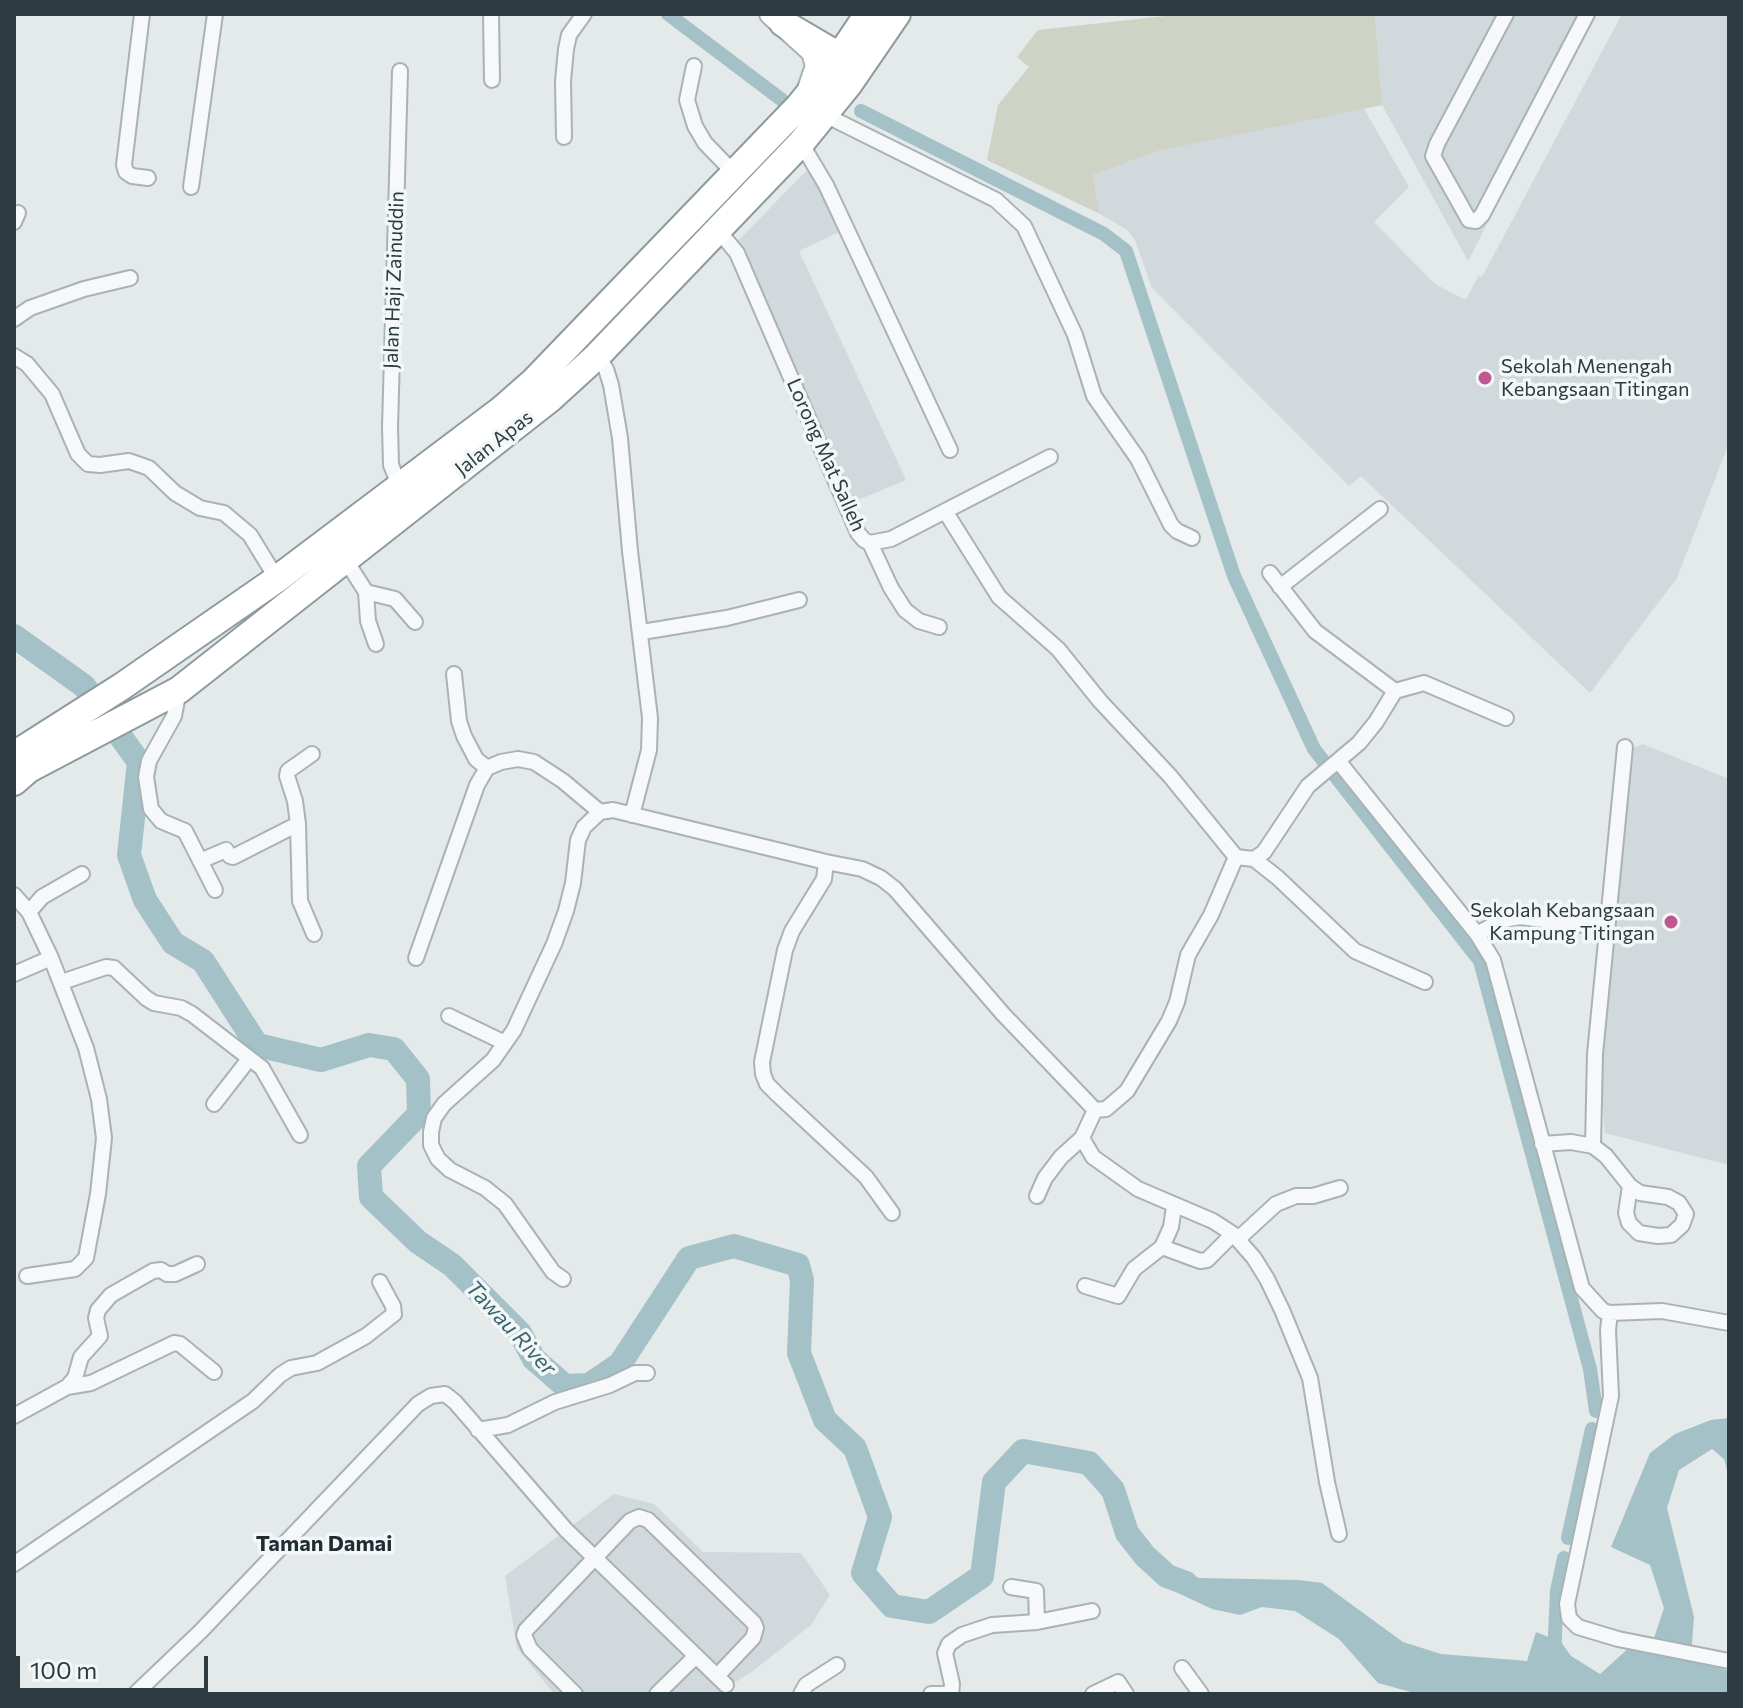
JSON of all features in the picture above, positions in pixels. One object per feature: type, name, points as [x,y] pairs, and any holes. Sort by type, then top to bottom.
[{"type":"highway","name":"Jalan Apas","points":[[15,752],[84,724],[138,711],[179,690],[521,423],[597,356],[801,143],[825,115],[875,25],[897,14]]},
{"type":"highway","points":[[777,19],[841,54],[858,52],[875,25]]},
{"type":"highway","name":"Jalan Apas","points":[[14,782],[84,724],[121,687],[277,579],[501,410],[534,381],[799,106],[841,54]]},
{"type":"highway","points":[[596,320],[604,321],[613,314],[647,278],[657,277],[661,287]]},
{"type":"highway","points":[[177,648],[198,657],[244,631],[251,633]]},
{"type":"street","points":[[142,14],[124,165],[126,172],[132,176],[148,178]]},
{"type":"street","points":[[191,187],[215,14]]},
{"type":"street","points":[[491,14],[492,80]]},
{"type":"street","points":[[564,137],[566,49],[569,35],[584,14]]},
{"type":"street","points":[[777,19],[816,34],[832,36],[849,28],[862,14]]},
{"type":"street","points":[[1506,14],[1433,156],[1469,220],[1476,221],[1482,215],[1587,14]]},
{"type":"street","points":[[777,19],[812,52],[816,66],[813,80],[799,106]]},
{"type":"street","points":[[694,66],[687,100],[695,126],[705,143],[735,174]]},
{"type":"street","name":"Jalan Haji Zainuddin","points":[[400,71],[390,427],[391,465],[400,487]]},
{"type":"street","points":[[825,115],[996,200],[1024,226],[1069,318],[1094,396],[1138,459],[1171,525],[1192,538]]},
{"type":"street","points":[[801,143],[826,185],[950,450]]},
{"type":"street","name":"Lorong Mat Salleh","points":[[717,229],[737,253],[858,533],[870,543],[891,539],[1050,457]]},
{"type":"street","points":[[14,319],[30,308],[84,289],[130,278]]},
{"type":"street","points":[[14,356],[34,372],[52,394],[78,454],[88,464],[129,461],[149,468],[175,493],[200,508],[224,513],[250,535],[277,579]]},
{"type":"street","points":[[597,356],[606,369],[618,421],[630,551],[642,632],[650,734],[649,750],[632,815]]},
{"type":"street","points":[[1280,587],[1380,509]]},
{"type":"street","points":[[945,511],[999,597],[1058,649],[1100,701],[1170,776],[1236,857],[1254,859],[1355,951],[1425,982]]},
{"type":"street","points":[[870,543],[905,610],[919,621],[939,627]]},
{"type":"street","points":[[345,559],[366,592],[368,621],[376,644]]},
{"type":"street","points":[[1270,573],[1315,631],[1395,691]]},
{"type":"street","points":[[366,592],[395,599],[415,622]]},
{"type":"street","points":[[642,632],[727,618],[799,600]]},
{"type":"street","points":[[454,674],[459,721],[464,736],[476,759],[487,768]]},
{"type":"street","points":[[1254,859],[1273,840],[1308,786],[1338,763],[1376,722],[1395,691],[1424,683],[1506,718]]},
{"type":"street","points":[[179,690],[174,716],[149,761],[146,777],[154,815],[185,831],[215,890]]},
{"type":"street","points":[[1593,1146],[1595,1054],[1625,747]]},
{"type":"street","points":[[312,754],[288,771],[287,776],[298,824],[300,901],[314,934]]},
{"type":"street","points":[[416,958],[477,785],[487,768],[518,759],[534,762],[600,812]]},
{"type":"street","points":[[1338,763],[1477,934],[1493,960],[1582,1288],[1603,1311],[1610,1313],[1662,1311],[1729,1323]]},
{"type":"street","points":[[563,1279],[553,1272],[505,1204],[485,1188],[450,1170],[438,1159],[431,1145],[434,1118],[444,1104],[493,1060],[514,1030],[554,944],[573,883],[578,840],[584,827],[600,812],[613,810],[862,869],[881,878],[895,889],[1003,1014],[1095,1110]]},
{"type":"street","points":[[200,861],[226,850],[233,857],[298,824]]},
{"type":"street","points":[[1095,1110],[1106,1109],[1127,1091],[1169,1021],[1177,1002],[1188,955],[1211,915],[1236,857]]},
{"type":"street","points":[[826,862],[824,879],[792,931],[785,950],[762,1062],[763,1074],[767,1084],[866,1177],[892,1213]]},
{"type":"street","points":[[29,912],[42,897],[82,874]]},
{"type":"street","points":[[14,895],[29,912],[62,982],[96,1085],[104,1138],[103,1161],[86,1258],[75,1269],[27,1276]]},
{"type":"street","points":[[1477,934],[1503,920],[1520,917],[1608,928]]},
{"type":"street","points":[[14,974],[51,958]]},
{"type":"street","points":[[62,982],[106,967],[114,968],[154,1003],[181,1008],[192,1014],[267,1074],[300,1135]]},
{"type":"street","points":[[449,1016],[505,1043]]},
{"type":"street","points":[[214,1104],[249,1059]]},
{"type":"street","points":[[1037,1196],[1045,1178],[1061,1157],[1082,1138],[1095,1110]]},
{"type":"street","points":[[1082,1138],[1086,1149],[1104,1167],[1174,1207],[1213,1221],[1235,1236],[1254,1258],[1267,1279],[1310,1378],[1339,1534]]},
{"type":"street","points":[[1542,1144],[1571,1142],[1593,1146],[1640,1193],[1668,1197],[1679,1203],[1686,1214],[1682,1225],[1671,1235],[1639,1233],[1629,1223],[1626,1213],[1630,1186]]},
{"type":"street","points":[[1162,1247],[1200,1261],[1207,1260],[1276,1204],[1296,1196],[1313,1196],[1340,1188]]},
{"type":"street","points":[[1085,1286],[1118,1296],[1134,1269],[1162,1247],[1171,1227],[1174,1207]]},
{"type":"street","points":[[67,1387],[75,1378],[81,1357],[100,1336],[96,1318],[98,1310],[111,1295],[153,1271],[175,1274],[197,1264]]},
{"type":"street","points":[[14,1564],[253,1401],[280,1375],[291,1368],[317,1363],[366,1336],[394,1314],[380,1282]]},
{"type":"street","points":[[1610,1313],[1611,1396],[1567,1604],[1569,1618],[1578,1627],[1618,1639],[1729,1661]]},
{"type":"street","points":[[14,1416],[67,1387],[91,1383],[174,1343],[180,1344],[214,1372]]},
{"type":"street","points":[[478,1430],[508,1425],[555,1402],[610,1385],[635,1373],[647,1373]]},
{"type":"street","points":[[135,1694],[201,1631],[418,1404],[431,1396],[445,1394],[566,1530],[594,1558],[721,1680],[753,1638],[756,1628],[648,1520],[639,1517],[630,1521],[594,1558],[529,1625],[524,1635],[530,1649],[575,1694]]},
{"type":"street","points":[[1011,1587],[1036,1591],[1037,1622]]},
{"type":"street","points":[[951,1694],[952,1684],[945,1653],[949,1644],[976,1629],[1037,1622],[1092,1611]]},
{"type":"street","points":[[657,1694],[696,1656]]},
{"type":"street","points":[[801,1694],[806,1685],[837,1665]]},
{"type":"street","points":[[1182,1668],[1201,1694]]},
{"type":"street","points":[[1093,1694],[1118,1682],[1126,1694]]},
{"type":"street","points":[[931,1694],[944,1694]]},
{"type":"shaded area","points":[[1184,14],[1375,14],[1382,105],[1158,151],[1093,175],[1100,214],[987,160],[998,105],[1029,67],[1017,57],[1038,30]]},
{"type":"shaded area","points":[[1375,14],[1595,14],[1468,261],[1382,105]]},
{"type":"shaded area","name":"Sekolah Menengah Kebangsaan Titingan","points":[[1622,14],[1729,14],[1729,443],[1677,578],[1590,693],[1361,476],[1349,486],[1152,288],[1135,240],[1127,230],[1100,214],[1093,175],[1158,151],[1363,107],[1409,187],[1374,222],[1435,284],[1466,300],[1478,276],[1482,277]]},
{"type":"shaded area","points":[[811,166],[841,231],[799,251],[906,480],[841,507],[728,251]]},
{"type":"shaded area","name":"Sekolah Kebangsaan Kampung Titingan","points":[[1643,744],[1729,779],[1729,1165],[1605,1133],[1599,1065],[1631,749]]},
{"type":"shaded area","points":[[614,1494],[654,1504],[703,1552],[801,1553],[830,1595],[811,1625],[753,1671],[716,1694],[554,1694],[517,1648],[505,1576]]},
{"type":"water","points":[[1729,1418],[1729,1477],[1724,1459],[1712,1449],[1679,1470],[1667,1508],[1694,1617],[1691,1656],[1729,1671],[1729,1694],[1418,1694],[1378,1683],[1339,1639],[1295,1611],[1262,1607],[1240,1615],[1212,1609],[1157,1583],[1162,1559],[1179,1571],[1199,1578],[1322,1583],[1403,1642],[1441,1654],[1527,1661],[1536,1632],[1561,1642],[1571,1656],[1600,1674],[1642,1636],[1654,1638],[1664,1608],[1650,1565],[1611,1547],[1650,1453],[1675,1434],[1711,1420]]},
{"type":"waterway","points":[[668,14],[782,100]]},
{"type":"waterway","points":[[861,111],[1104,234],[1126,251],[1234,576],[1314,749],[1480,961],[1590,1369],[1596,1411]]},
{"type":"waterway","name":"Tawau River","points":[[14,636],[84,686],[139,762],[129,855],[145,900],[173,943],[203,961],[257,1045],[321,1060],[369,1045],[394,1049],[418,1079],[419,1114],[369,1166],[371,1197],[418,1242],[452,1265],[520,1333],[534,1359],[565,1386],[589,1385],[620,1364],[689,1258],[734,1246],[798,1265],[802,1280],[799,1353],[825,1420],[855,1448],[880,1517],[863,1573],[892,1606],[929,1612],[982,1576],[994,1482],[1023,1451],[1089,1463],[1113,1490],[1127,1533],[1145,1556],[1167,1576],[1186,1583]]},
{"type":"waterway","points":[[1568,1538],[1592,1429]]},
{"type":"waterway","points":[[1554,1657],[1557,1591],[1564,1558]]},
{"type":"place","name":"Sekolah Menengah Kebangsaan Titingan","points":[[1485,378]]},
{"type":"place","name":"Sekolah Kebangsaan Kampung Titingan","points":[[1671,922]]},
{"type":"district","name":"Taman Damai","points":[[324,1544]]}]
